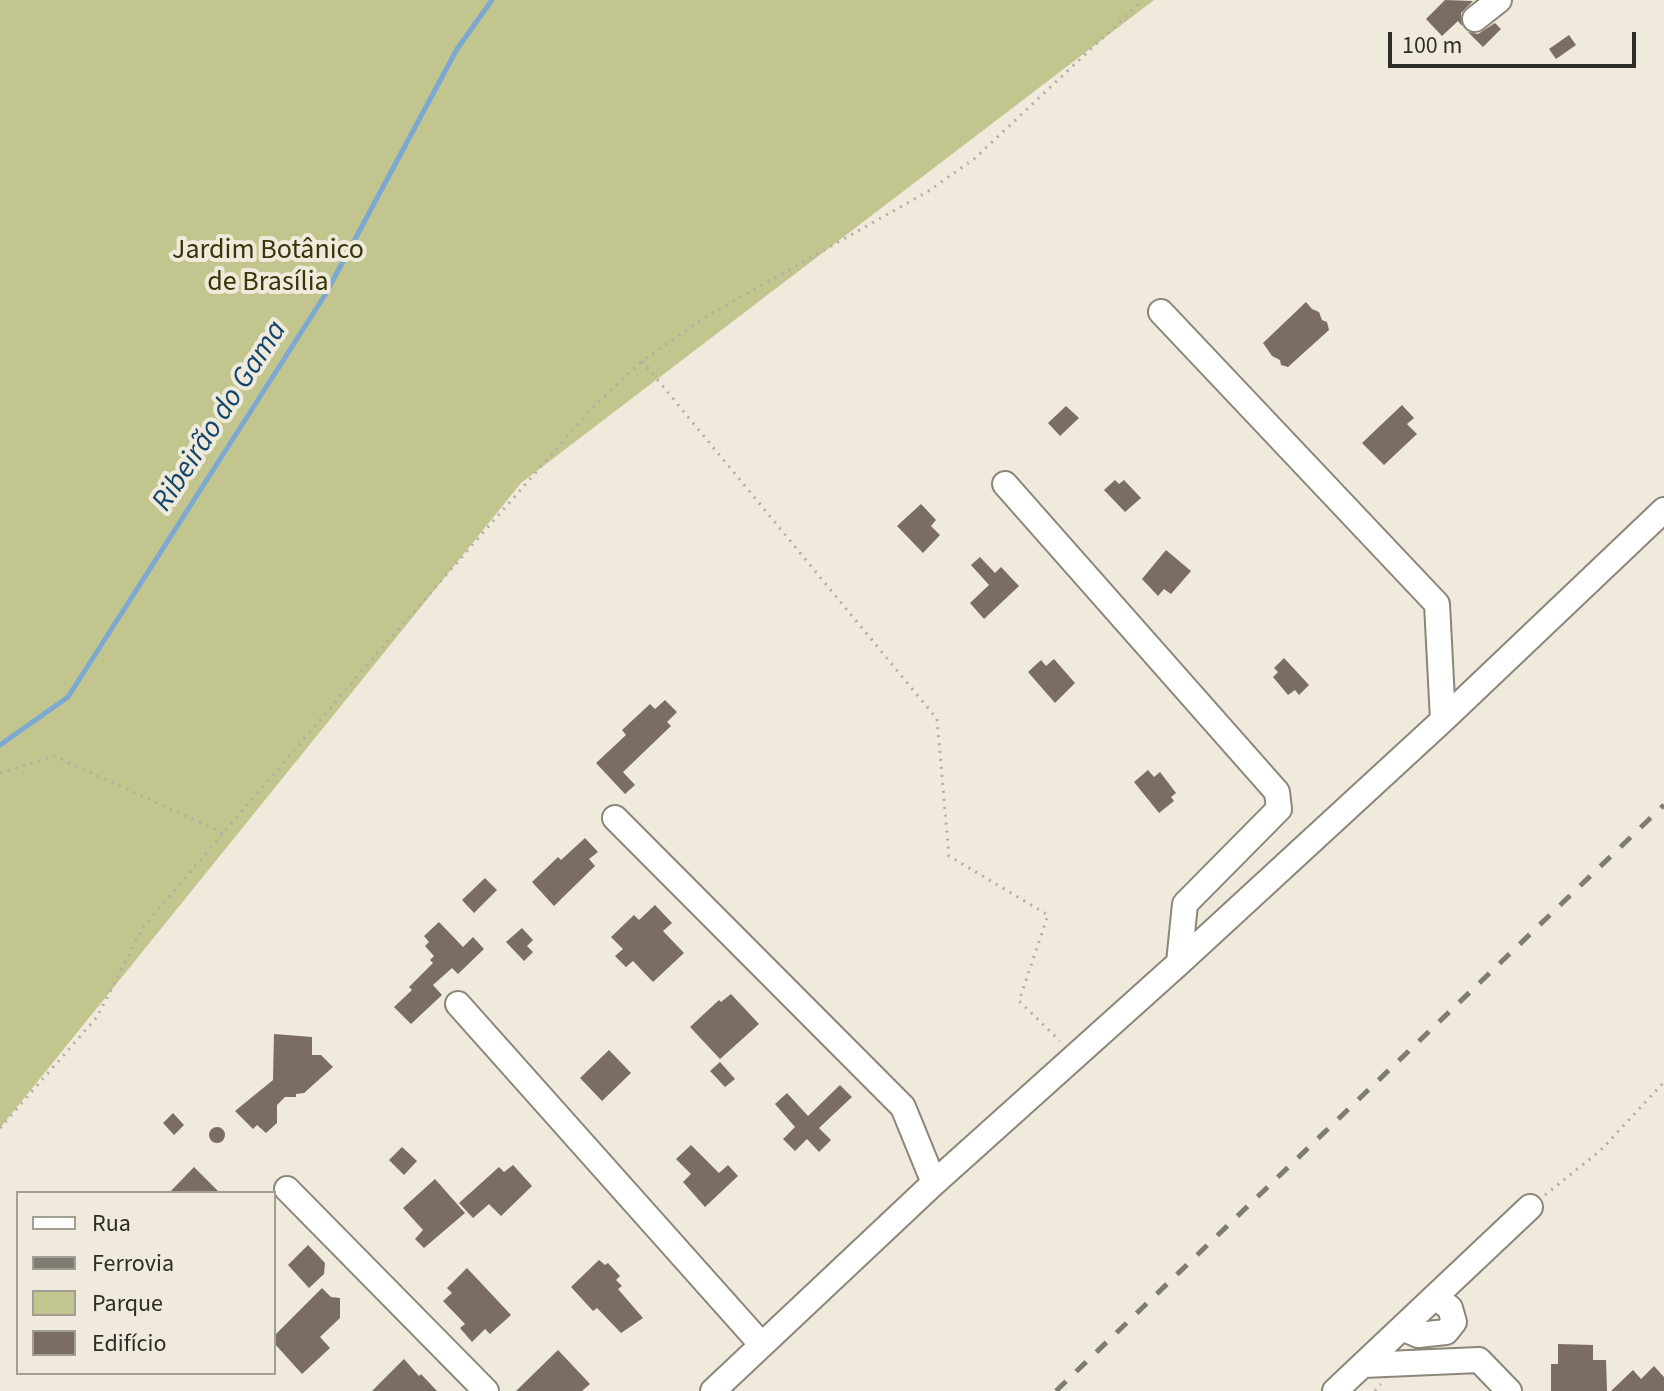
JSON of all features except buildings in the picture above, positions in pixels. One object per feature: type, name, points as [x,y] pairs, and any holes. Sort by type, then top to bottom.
[{"type":"street","points":[[1475,19],[1499,0]]},
{"type":"street","points":[[1161,312],[1437,604],[1443,720]]},
{"type":"street","points":[[1005,484],[1277,792],[1279,809],[1185,904],[1179,963]]},
{"type":"street","points":[[713,1391],[934,1183],[1443,720],[1664,510]]},
{"type":"street","points":[[615,818],[903,1107],[934,1183]]},
{"type":"street","points":[[458,1004],[762,1345]]},
{"type":"street","points":[[287,1189],[486,1391]]},
{"type":"street","points":[[1335,1391],[1530,1207]]},
{"type":"street","points":[[1363,1365],[1479,1360],[1509,1391]]},
{"type":"path","points":[[0,1128],[97,1017],[143,927],[593,407],[642,361],[707,316],[927,192],[974,159],[1143,0]]},
{"type":"path","points":[[642,361],[937,719],[949,856],[1048,915],[1019,1001],[1075,1056]]},
{"type":"path","points":[[0,773],[54,756],[223,833]]},
{"type":"path","points":[[1530,1207],[1600,1151],[1664,1082]]},
{"type":"green space","name":"Jardim Botânico de Brasília","points":[[0,0],[1154,0],[521,483],[0,1128]]},
{"type":"waterway","name":"Ribeirão do Gama","points":[[0,745],[68,697],[325,295],[457,49],[492,0]]},
{"type":"railway","points":[[1056,1391],[1664,805]]}]
